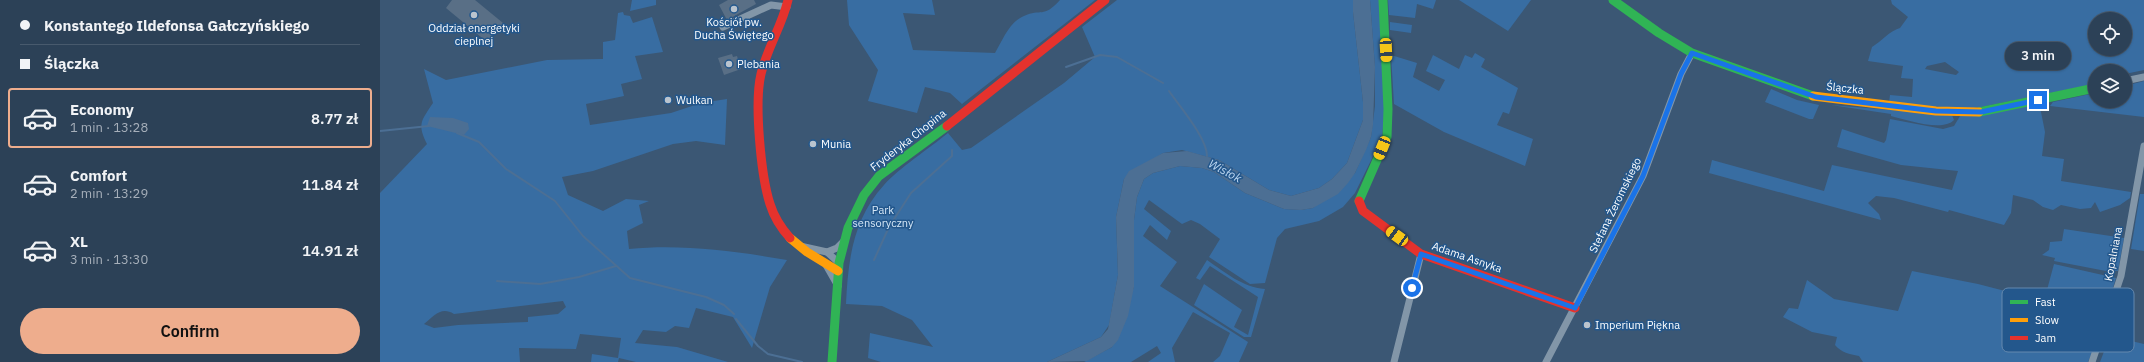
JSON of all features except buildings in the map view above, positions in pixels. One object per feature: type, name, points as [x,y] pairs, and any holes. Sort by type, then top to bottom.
[{"type":"street","name":"Fryderyka Chopina","points":[[832,362],[839,267],[844,241],[864,195],[879,176],[953,121],[1106,0]]},
{"type":"street","name":"Adama Asnyka","points":[[1383,0],[1388,109],[1387,137],[1378,160],[1364,185],[1359,204],[1363,211],[1421,254],[1575,308]]},
{"type":"street","name":"Ślączka","points":[[1613,0],[1659,33],[1692,53],[1816,97],[1936,111],[1981,112],[2088,89]]},
{"type":"street","points":[[723,27],[771,5],[787,3],[761,72],[758,91],[758,111],[765,176],[770,205],[779,223],[800,246],[826,265],[838,286]]},
{"type":"street","name":"Stefana Żeromskiego","points":[[1546,362],[1643,176],[1681,74],[1692,53]]},
{"type":"street","points":[[2132,80],[2144,77]]},
{"type":"street","name":"Kopalniana","points":[[2117,288],[2121,276],[2144,146]]},
{"type":"street","points":[[800,246],[827,252],[837,248],[844,241]]},
{"type":"street","points":[[827,252],[839,267]]},
{"type":"street","points":[[1394,362],[1421,254]]},
{"type":"street","points":[[826,265],[839,267]]},
{"type":"street","name":"Kopalniana","points":[[2092,362],[2095,352]]},
{"type":"green space","points":[[632,0],[656,0],[656,5],[630,11]]},
{"type":"green space","points":[[847,0],[932,0],[935,15],[903,13],[913,50],[995,53],[1010,27],[1014,22],[1024,16],[1046,11],[1060,0],[1095,0],[962,104],[950,93],[925,87],[917,113],[868,101],[878,70],[849,25]]},
{"type":"green space","name":"Park sensoryczny","points":[[1117,0],[1353,0],[1363,102],[1363,120],[1347,163],[1332,179],[1319,188],[1291,196],[1269,190],[1219,160],[1182,150],[1163,153],[1124,179],[1116,217],[1118,275],[1109,325],[1101,337],[1047,362],[881,362],[868,358],[870,333],[933,347],[912,320],[882,306],[846,304],[848,272],[854,241],[865,212],[874,198],[890,178],[948,133],[962,150],[971,148],[1064,83],[1095,57],[1082,27]]},
{"type":"green space","points":[[1370,0],[1379,0],[1385,106],[1382,138],[1355,193],[1343,207],[1319,221],[1285,229],[1277,238],[1265,283],[1250,284],[1209,257],[1220,239],[1200,224],[1191,220],[1182,224],[1149,200],[1144,209],[1171,231],[1167,240],[1150,225],[1143,236],[1177,262],[1160,286],[1248,342],[1239,362],[1213,362],[1220,356],[1230,333],[1193,312],[1172,348],[1175,362],[1148,362],[1161,353],[1157,346],[1131,362],[1084,362],[1112,347],[1134,287],[1134,220],[1137,197],[1144,179],[1153,173],[1180,166],[1202,168],[1214,172],[1245,193],[1284,209],[1301,210],[1313,208],[1355,173],[1371,137],[1375,106],[1375,67]]},
{"type":"green space","points":[[1388,0],[1436,0],[1433,9],[1417,4],[1415,18],[1389,15]]},
{"type":"green space","points":[[1459,0],[1531,0],[1508,31]]},
{"type":"green space","points":[[1891,0],[2144,0],[2144,70],[2132,73],[2132,64],[2088,64],[2088,85],[1966,109],[1889,103],[1890,95],[1912,97],[1913,79],[1901,78],[1903,66],[1868,61],[1872,47],[1892,31],[1900,28],[1908,17],[1892,4]],"holes":[[[1945,62],[1959,72],[1956,75],[1925,69],[1927,66]]]},
{"type":"green space","points":[[623,12],[624,15],[630,16],[633,23],[652,17],[663,52],[635,56],[642,79],[621,84],[624,96],[586,104],[590,125],[671,113],[701,103],[727,99],[725,145],[696,141],[673,144],[593,171],[562,177],[568,195],[603,211],[626,199],[649,201],[639,205],[643,223],[627,231],[629,249],[669,247],[708,249],[787,260],[770,287],[752,348],[733,317],[696,308],[689,328],[675,326],[666,332],[643,330],[635,343],[677,347],[728,362],[636,362],[619,358],[618,362],[591,362],[592,354],[618,358],[621,338],[580,334],[576,349],[519,348],[520,362],[380,362],[380,193],[427,144],[421,127],[423,119],[433,103],[424,69],[446,80],[547,60],[603,59],[603,42],[615,40],[618,13]],"holes":[[[563,301],[566,307],[558,314],[528,317],[528,322],[458,325],[434,328],[424,324],[434,315],[445,311],[454,314]]]},
{"type":"green space","points":[[1390,22],[1412,25],[1411,33],[1390,30]]},
{"type":"green space","points":[[1475,53],[1485,59],[1481,67],[1518,88],[1509,114],[1503,112],[1497,125],[1533,139],[1525,166],[1444,132],[1394,104],[1391,55],[1417,63],[1413,77],[1439,91],[1445,80],[1426,71],[1433,55],[1459,69],[1465,55],[1472,58]]},
{"type":"green space","points":[[2144,81],[2144,117],[2050,106],[2053,102],[2088,94],[2088,108],[2132,108],[2132,84]]},
{"type":"green space","points":[[1771,89],[1797,100],[1819,105],[1813,119],[1809,119],[1765,102]]},
{"type":"green space","points":[[2039,102],[2045,132],[2042,156],[2064,159],[2061,181],[2131,192],[2130,198],[2120,205],[2100,212],[2095,202],[2091,208],[2080,209],[2061,205],[2053,210],[2043,207],[2033,200],[2013,195],[2011,213],[2004,225],[1949,210],[1948,212],[1894,198],[1876,196],[1868,203],[1879,214],[1881,220],[1709,173],[1712,160],[1824,191],[1832,165],[1952,190],[1958,171],[1901,165],[1837,147],[1842,129],[1884,143],[1886,140],[1890,119],[1943,129],[1954,126],[1960,116]]},
{"type":"green space","points":[[1831,105],[1952,115],[1954,120],[1942,125],[1924,124],[1891,116],[1891,114]]},
{"type":"green space","points":[[2140,194],[2144,194],[2144,251],[2131,249]]},
{"type":"green space","points":[[2064,229],[2124,238],[2118,271],[2106,271],[2054,261],[2055,258],[2042,255],[2049,250],[2050,242],[2062,241]]},
{"type":"green space","points":[[1207,260],[1242,282],[1257,288],[1265,289],[1251,337],[1244,337],[1194,305],[1204,284],[1242,310],[1234,327],[1248,335],[1258,297],[1210,266],[1200,280],[1196,278]]},
{"type":"green space","points":[[2054,264],[2116,278],[2113,288],[2048,288]]},
{"type":"green space","points":[[1912,271],[2002,290],[2002,352],[2092,352],[2088,362],[1863,362],[1859,356],[1840,350],[1835,345],[1837,337],[1812,332],[1783,317],[1789,308],[1798,309],[1807,280],[1834,299],[1898,311]]},
{"type":"green space","points":[[2134,342],[2144,344],[2144,362],[2100,362],[2104,352],[2134,352]]},
{"type":"water","name":"Wisłok","points":[[1353,0],[1370,0],[1375,67],[1373,125],[1371,137],[1355,173],[1348,183],[1338,194],[1313,208],[1301,210],[1284,209],[1245,193],[1214,172],[1202,168],[1180,166],[1153,173],[1144,179],[1137,197],[1134,220],[1134,287],[1128,316],[1118,340],[1112,347],[1087,361],[1047,362],[1101,337],[1108,329],[1118,275],[1116,217],[1124,179],[1129,171],[1163,153],[1187,151],[1219,160],[1269,190],[1291,196],[1319,188],[1332,179],[1347,163],[1363,120],[1363,102]]},
{"type":"water","points":[[430,117],[453,118],[468,123],[469,129],[464,135],[427,126]]},
{"type":"waterway","points":[[1066,67],[1100,55],[1117,57],[1163,83]]},
{"type":"waterway","name":"Wisłok","points":[[1169,91],[1203,140],[1207,156]]},
{"type":"waterway","points":[[380,131],[429,126]]},
{"type":"waterway","points":[[457,133],[479,142],[506,169],[555,201],[583,236],[630,278],[706,297],[724,305],[734,314]]},
{"type":"waterway","points":[[874,260],[889,227],[911,193],[952,156],[952,150]]},
{"type":"waterway","points":[[497,281],[540,284],[579,277],[616,266]]},
{"type":"waterway","points":[[736,319],[758,346],[768,354],[802,362]]},
{"type":"traffic: fast","points":[[1359,201],[1387,137],[1388,109],[1383,0]]},
{"type":"traffic: fast","points":[[1613,0],[1659,33],[1692,53],[1813,96]]},
{"type":"traffic: fast","points":[[1979,112],[2088,89]]},
{"type":"traffic: fast","points":[[832,362],[839,263],[848,228],[864,195],[879,176],[947,126]]},
{"type":"traffic: slow","points":[[1813,96],[1936,111],[1979,112]]},
{"type":"traffic: slow","points":[[790,238],[807,252],[838,271]]},
{"type":"traffic: jam","points":[[788,0],[761,74],[758,120],[761,158],[770,204],[776,218],[790,238]]},
{"type":"traffic: jam","points":[[947,126],[1105,0]]},
{"type":"traffic: jam","points":[[1359,201],[1363,211],[1421,254],[1575,308]]},
{"type":"place","name":"Kościół pw. Ducha Świętego","points":[[734,9]]},
{"type":"place","name":"Oddział energetyki cieplnej","points":[[474,15]]},
{"type":"place","name":"Plebania","points":[[729,64]]},
{"type":"place","name":"Wulkan","points":[[668,100]]},
{"type":"place","name":"Munia","points":[[813,144]]},
{"type":"place","name":"Imperium Piękna","points":[[1587,325]]},
{"type":"route","points":[[1412,288],[1421,254],[1437,258],[1575,308],[1643,176],[1669,110],[1681,74],[1692,53],[1816,97],[1936,111],[1981,112],[2038,100]]}]
